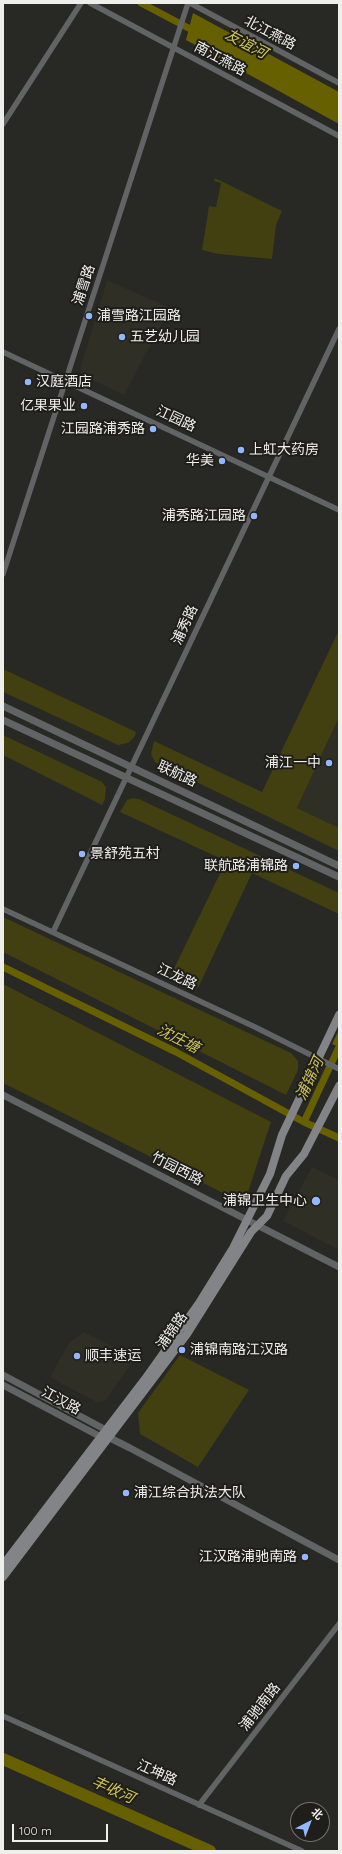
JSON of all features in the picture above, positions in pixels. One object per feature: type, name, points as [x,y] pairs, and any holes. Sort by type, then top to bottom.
[{"type":"main road","points":[[319,1059],[339,1015]]},
{"type":"main road","name":"浦锦路","points":[[3,1577],[199,1303],[233,1248],[248,1220],[275,1161],[285,1128],[319,1059]]},
{"type":"main road","name":"浦锦路","points":[[3,1565],[105,1435],[187,1334],[251,1232],[267,1216],[286,1176],[304,1154],[339,1086]]},
{"type":"street","points":[[3,124],[81,3]]},
{"type":"street","name":"南江燕路","points":[[90,3],[339,136]]},
{"type":"street","name":"浦雪路","points":[[3,574],[176,38],[188,5]]},
{"type":"street","name":"北江燕路","points":[[188,5],[339,83]]},
{"type":"street","name":"浦秀路","points":[[52,932],[339,328]]},
{"type":"street","name":"江园路","points":[[3,352],[181,434],[339,510]]},
{"type":"street","name":"联航路","points":[[3,706],[339,866]]},
{"type":"street","name":"联航路","points":[[3,720],[339,878]]},
{"type":"street","name":"江龙路","points":[[3,909],[255,1027],[339,1069]]},
{"type":"street","name":"竹园西路","points":[[3,1095],[339,1267]]},
{"type":"street","points":[[3,1376],[105,1435],[339,1560]]},
{"type":"street","name":"江汉路","points":[[3,1385],[105,1435]]},
{"type":"street","name":"浦驰南路","points":[[200,1805],[339,1624]]},
{"type":"street","name":"江坤路","points":[[3,1716],[302,1851]]},
{"type":"shaded area","points":[[215,178],[282,211],[276,225],[272,259],[218,254],[202,250],[209,206],[216,207],[221,183],[214,181]]},
{"type":"shaded area","name":"五艺幼儿园","points":[[107,280],[170,308],[124,395],[82,375],[81,372],[81,366]]},
{"type":"shaded area","points":[[339,630],[339,717],[297,808],[339,828],[339,851],[155,762],[151,754],[154,741],[262,792]]},
{"type":"shaded area","points":[[3,669],[136,732],[135,736],[128,743],[118,745],[3,692]]},
{"type":"shaded area","name":"浦江一中","points":[[339,717],[339,828],[297,808]]},
{"type":"shaded area","points":[[3,735],[102,782],[106,787],[105,799],[102,805],[3,755]]},
{"type":"shaded area","points":[[133,798],[139,799],[339,893],[339,914],[252,873],[198,988],[169,979],[226,861],[120,812],[127,800]]},
{"type":"shaded area","points":[[3,917],[291,1053],[298,1061],[298,1070],[286,1095],[3,952]]},
{"type":"shaded area","points":[[3,984],[271,1122],[248,1192],[237,1200],[3,1083]]},
{"type":"shaded area","name":"浦锦卫生中心","points":[[312,1167],[339,1180],[339,1250],[283,1221]]},
{"type":"shaded area","points":[[84,1332],[135,1358],[106,1400],[98,1403],[50,1377],[69,1343]]},
{"type":"shaded area","points":[[180,1355],[249,1390],[198,1467],[140,1434],[138,1413]]},
{"type":"water","points":[[193,13],[339,92],[339,124],[186,40]]},
{"type":"water","points":[[339,1030],[339,1047],[332,1044]]},
{"type":"waterway","name":"友谊河","points":[[141,3],[196,32]]},
{"type":"waterway","name":"沈庄塘","points":[[3,967],[176,1052],[304,1122],[339,1138]]},
{"type":"waterway","name":"浦锦河","points":[[304,1122],[339,1047]]},
{"type":"waterway","name":"丰收河","points":[[3,1759],[210,1851]]},
{"type":"place","name":"浦雪路江园路","points":[[89,316]]},
{"type":"place","name":"五艺幼儿园","points":[[122,337]]},
{"type":"place","name":"汉庭酒店","points":[[28,382]]},
{"type":"place","name":"亿果果业","points":[[84,406]]},
{"type":"place","name":"江园路浦秀路","points":[[153,429]]},
{"type":"place","name":"上虹大药房","points":[[241,450]]},
{"type":"place","name":"华美","points":[[222,461]]},
{"type":"place","name":"浦秀路江园路","points":[[254,516]]},
{"type":"place","name":"浦江一中","points":[[329,763]]},
{"type":"place","name":"景舒苑五村","points":[[82,854]]},
{"type":"place","name":"联航路浦锦路","points":[[296,866]]},
{"type":"place","name":"浦锦卫生中心","points":[[316,1201]]},
{"type":"place","name":"浦锦南路江汉路","points":[[182,1350]]},
{"type":"place","name":"顺丰速运","points":[[77,1356]]},
{"type":"place","name":"浦江综合执法大队","points":[[126,1493]]},
{"type":"place","name":"江汉路浦驰南路","points":[[305,1557]]}]
